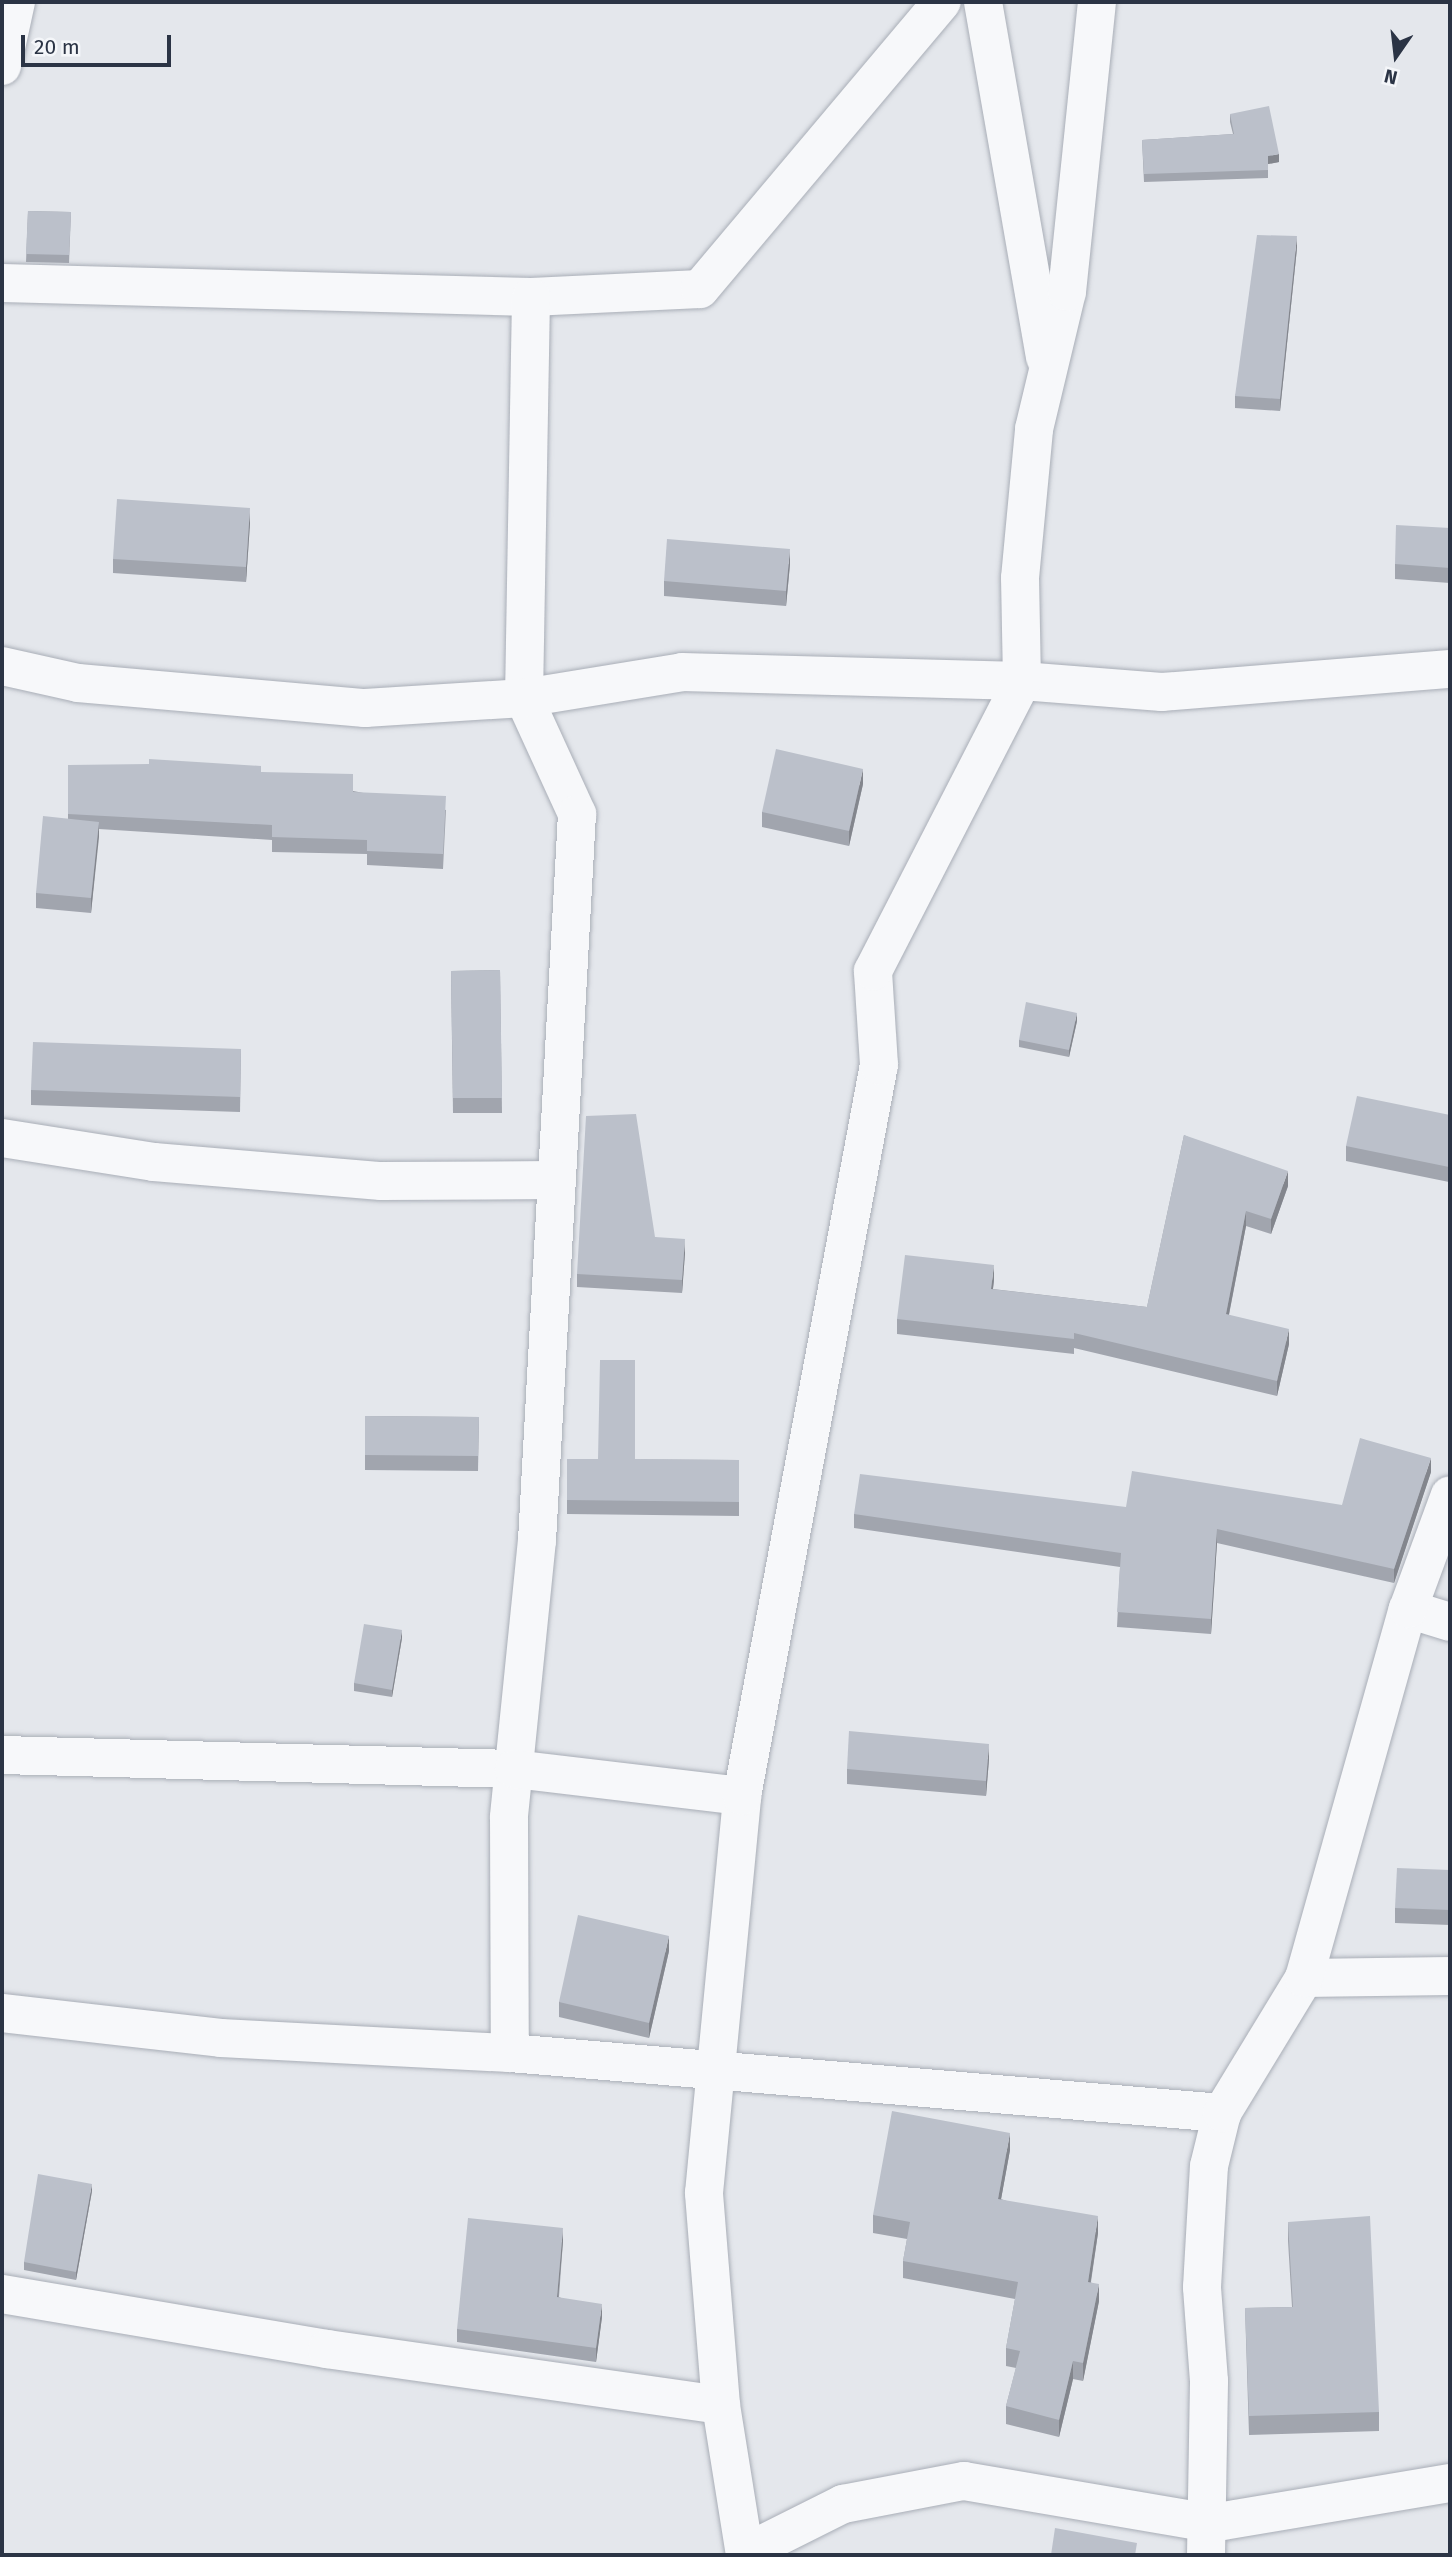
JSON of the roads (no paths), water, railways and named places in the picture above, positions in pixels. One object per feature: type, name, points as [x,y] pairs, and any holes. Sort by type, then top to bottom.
[{"type":"street","points":[[2,66],[16,2]]},
{"type":"street","points":[[2,283],[531,297],[700,289],[942,2]]},
{"type":"street","points":[[983,2],[1046,369]]},
{"type":"street","points":[[1097,2],[1067,292],[1046,369],[1020,578],[1022,681],[873,971],[879,1065],[742,1796],[704,2193],[721,2406],[745,2554],[842,2504],[964,2481],[1209,2539],[1450,2483]]},
{"type":"street","points":[[510,2053],[509,1818],[537,1539],[577,814],[524,698],[531,297]]},
{"type":"street","points":[[2,666],[78,683],[365,708],[524,698],[682,672],[1022,681],[1162,692],[1450,669]]},
{"type":"street","points":[[2,1138],[154,1162],[381,1181],[555,1180]]},
{"type":"street","points":[[1209,2539],[1202,2287],[1209,2166],[1223,2113],[1304,1978],[1408,1609],[1450,1495]]},
{"type":"street","points":[[1408,1609],[1450,1622]]},
{"type":"street","points":[[2,1755],[514,1769],[742,1796]]},
{"type":"street","points":[[1304,1978],[1450,1976]]},
{"type":"street","points":[[2,2012],[220,2038],[716,2066],[1223,2113]]},
{"type":"street","points":[[2,2294],[327,2350],[721,2406]]}]
